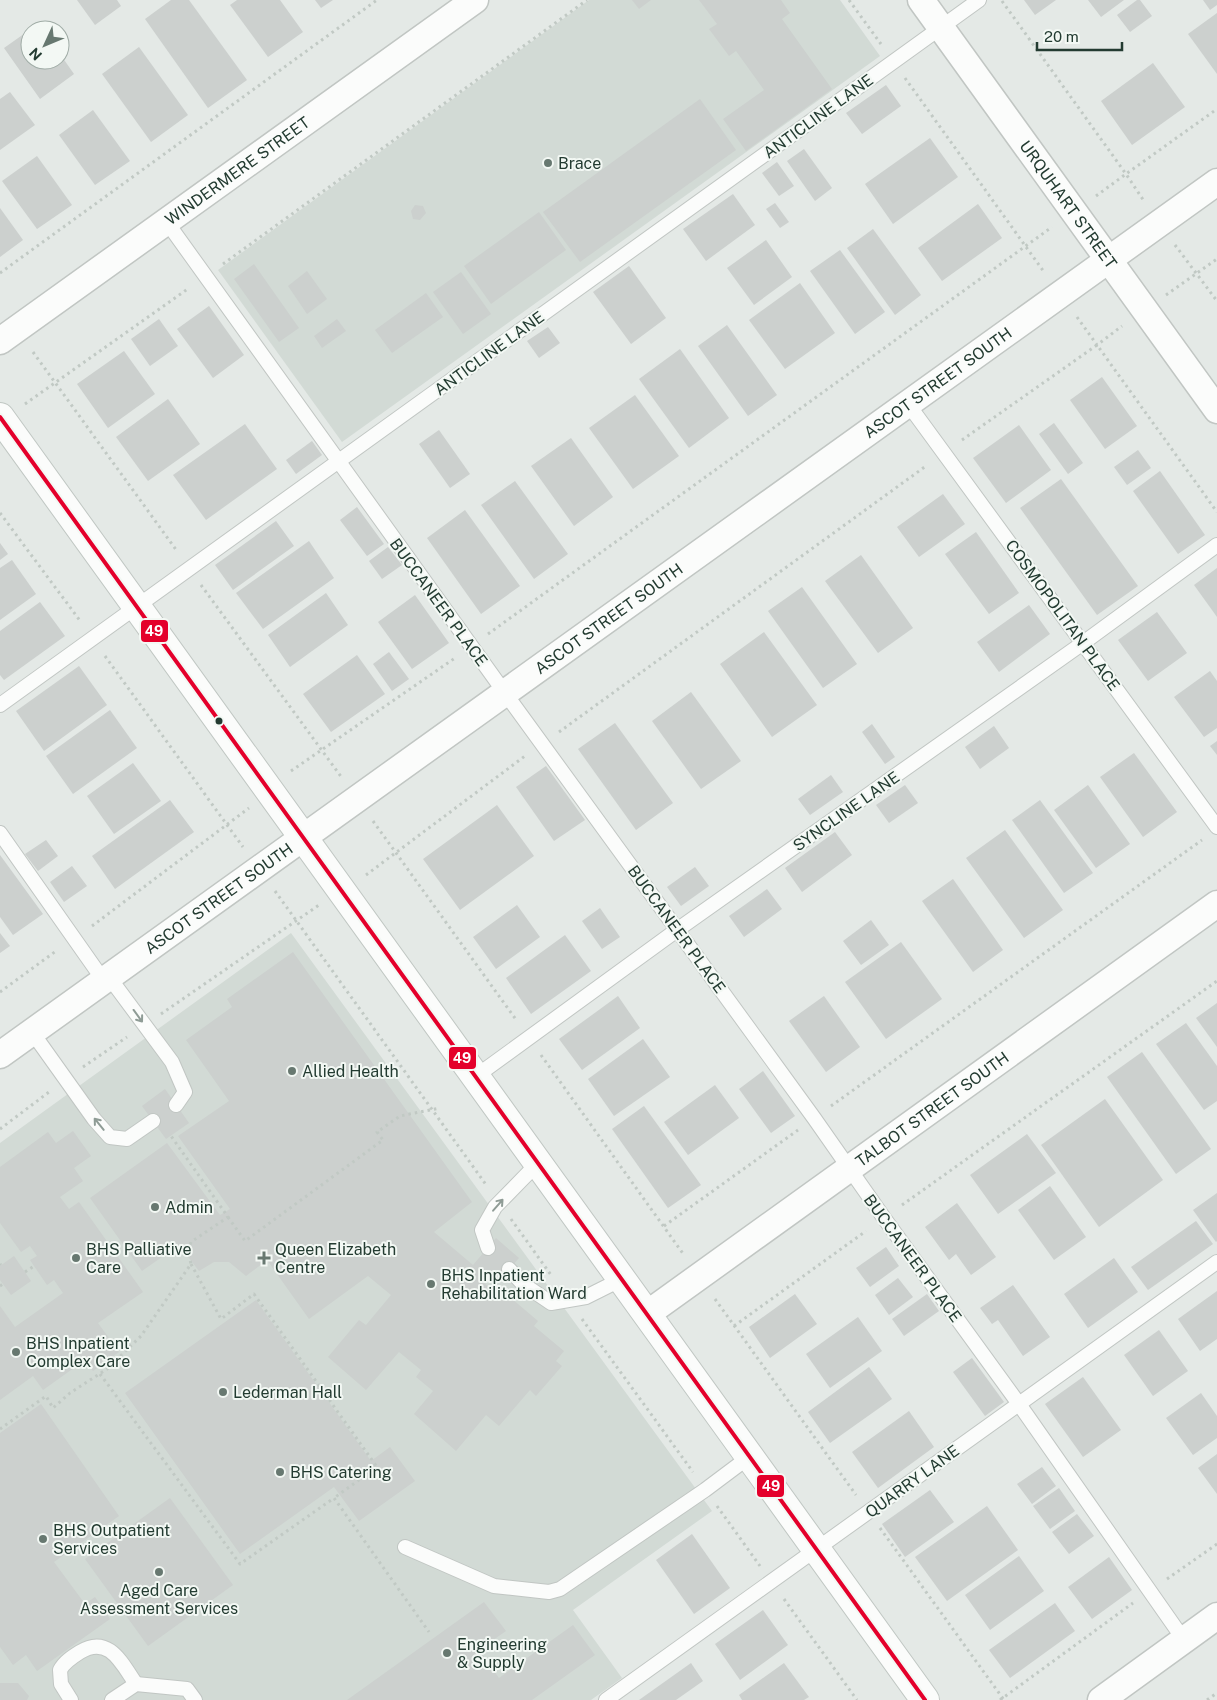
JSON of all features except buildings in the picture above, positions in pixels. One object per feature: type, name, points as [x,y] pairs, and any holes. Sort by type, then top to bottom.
[{"type":"main road","points":[[1,419],[925,1700]]},
{"type":"street","name":"WINDERMERE STREET","points":[[8,335],[476,0]]},
{"type":"street","name":"URQUHART STREET","points":[[921,0],[1217,410]]},
{"type":"street","name":"ASCOT STREET SOUTH","points":[[0,1055],[1217,182]]},
{"type":"street","name":"TALBOT STREET SOUTH","points":[[646,1314],[1217,904]]},
{"type":"street","points":[[1101,1700],[1217,1616]]},
{"type":"lane","name":"ANTICLINE LANE","points":[[0,706],[979,0]]},
{"type":"lane","name":"BUCCANEER PLACE","points":[[166,221],[338,462],[814,1118],[1019,1404],[1184,1640]]},
{"type":"lane","name":"COSMOPOLITAN PLACE","points":[[908,404],[1083,643],[1213,831]]},
{"type":"lane","name":"SYNCLINE LANE","points":[[475,1077],[677,930],[1083,643],[1217,545]]},
{"type":"lane","points":[[0,832],[74,938],[172,1062],[185,1092],[176,1105]]},
{"type":"lane","points":[[32,1032],[94,1119],[110,1138],[127,1139],[153,1121]]},
{"type":"lane","points":[[488,1248],[482,1230],[495,1208],[538,1163]]},
{"type":"lane","name":"QUARRY LANE","points":[[614,1698],[817,1549],[1217,1262]]},
{"type":"lane","points":[[509,1269],[524,1284],[551,1303],[586,1297],[622,1279]]},
{"type":"lane","points":[[405,1547],[494,1586],[549,1592],[560,1589],[705,1490],[750,1456]]},
{"type":"lane","points":[[71,1700],[61,1684],[59,1676],[61,1668],[71,1658],[89,1648],[98,1646],[110,1650],[136,1684]]},
{"type":"lane","points":[[112,1700],[136,1684],[187,1688],[195,1700]]},
{"type":"path","points":[[0,272],[377,0]]},
{"type":"path","points":[[1,419],[55,383],[205,276],[587,0]]},
{"type":"path","points":[[0,992],[250,807],[268,788],[471,646],[1025,246],[849,0]]},
{"type":"path","points":[[1001,0],[1126,174],[1217,109]]},
{"type":"path","points":[[1217,259],[1197,274],[1217,301]]},
{"type":"path","points":[[8,335],[55,383],[322,750],[1003,1699],[1217,1544]]},
{"type":"path","points":[[341,890],[365,876],[542,744],[944,453],[1097,345],[1217,512]]},
{"type":"path","points":[[0,513],[246,851]]},
{"type":"path","points":[[664,1226],[1213,831]]},
{"type":"path","points":[[734,1326],[1217,981]]},
{"type":"path","points":[[171,1136],[245,1241],[383,1140],[377,1132],[400,1116],[440,1108]]},
{"type":"path","points":[[100,1374],[240,1564],[377,1466],[254,1294],[221,1319],[191,1264],[188,1251],[191,1242],[228,1217]]},
{"type":"path","points":[[0,1429],[46,1396],[53,1408],[70,1393],[107,1369],[141,1336],[191,1264]]},
{"type":"path","points":[[25,1272],[34,1266]]},
{"type":"path","points":[[334,1498],[429,1632]]},
{"type":"path","points":[[1207,1700],[1217,1693]]},
{"type":"shaded area","name":"Brace","points":[[589,0],[840,0],[880,56],[342,442],[218,270]]},
{"type":"shaded area","name":"Queen Elizabeth Centre","points":[[291,933],[712,1511],[573,1610],[622,1678],[591,1700],[0,1700],[0,1143]]},
{"type":"transit line","name":"49","points":[[0,417],[925,1700]]},
{"type":"place","name":"Brace","points":[[548,163]]},
{"type":"place","name":"Allied Health","points":[[292,1071]]},
{"type":"place","name":"Admin","points":[[155,1207]]},
{"type":"place","name":"BHS Palliative Care","points":[[76,1258]]},
{"type":"place","name":"Queen Elizabeth Centre","points":[[264,1258]]},
{"type":"place","name":"BHS Inpatient Rehabilitation Ward","points":[[431,1284]]},
{"type":"place","name":"BHS Inpatient Complex Care","points":[[16,1352]]},
{"type":"place","name":"Lederman Hall","points":[[223,1392]]},
{"type":"place","name":"BHS Catering","points":[[280,1472]]},
{"type":"place","name":"BHS Outpatient Services","points":[[43,1539]]},
{"type":"place","name":"Aged Care Assessment Services","points":[[159,1572]]},
{"type":"place","name":"Engineering & Supply","points":[[447,1653]]}]
